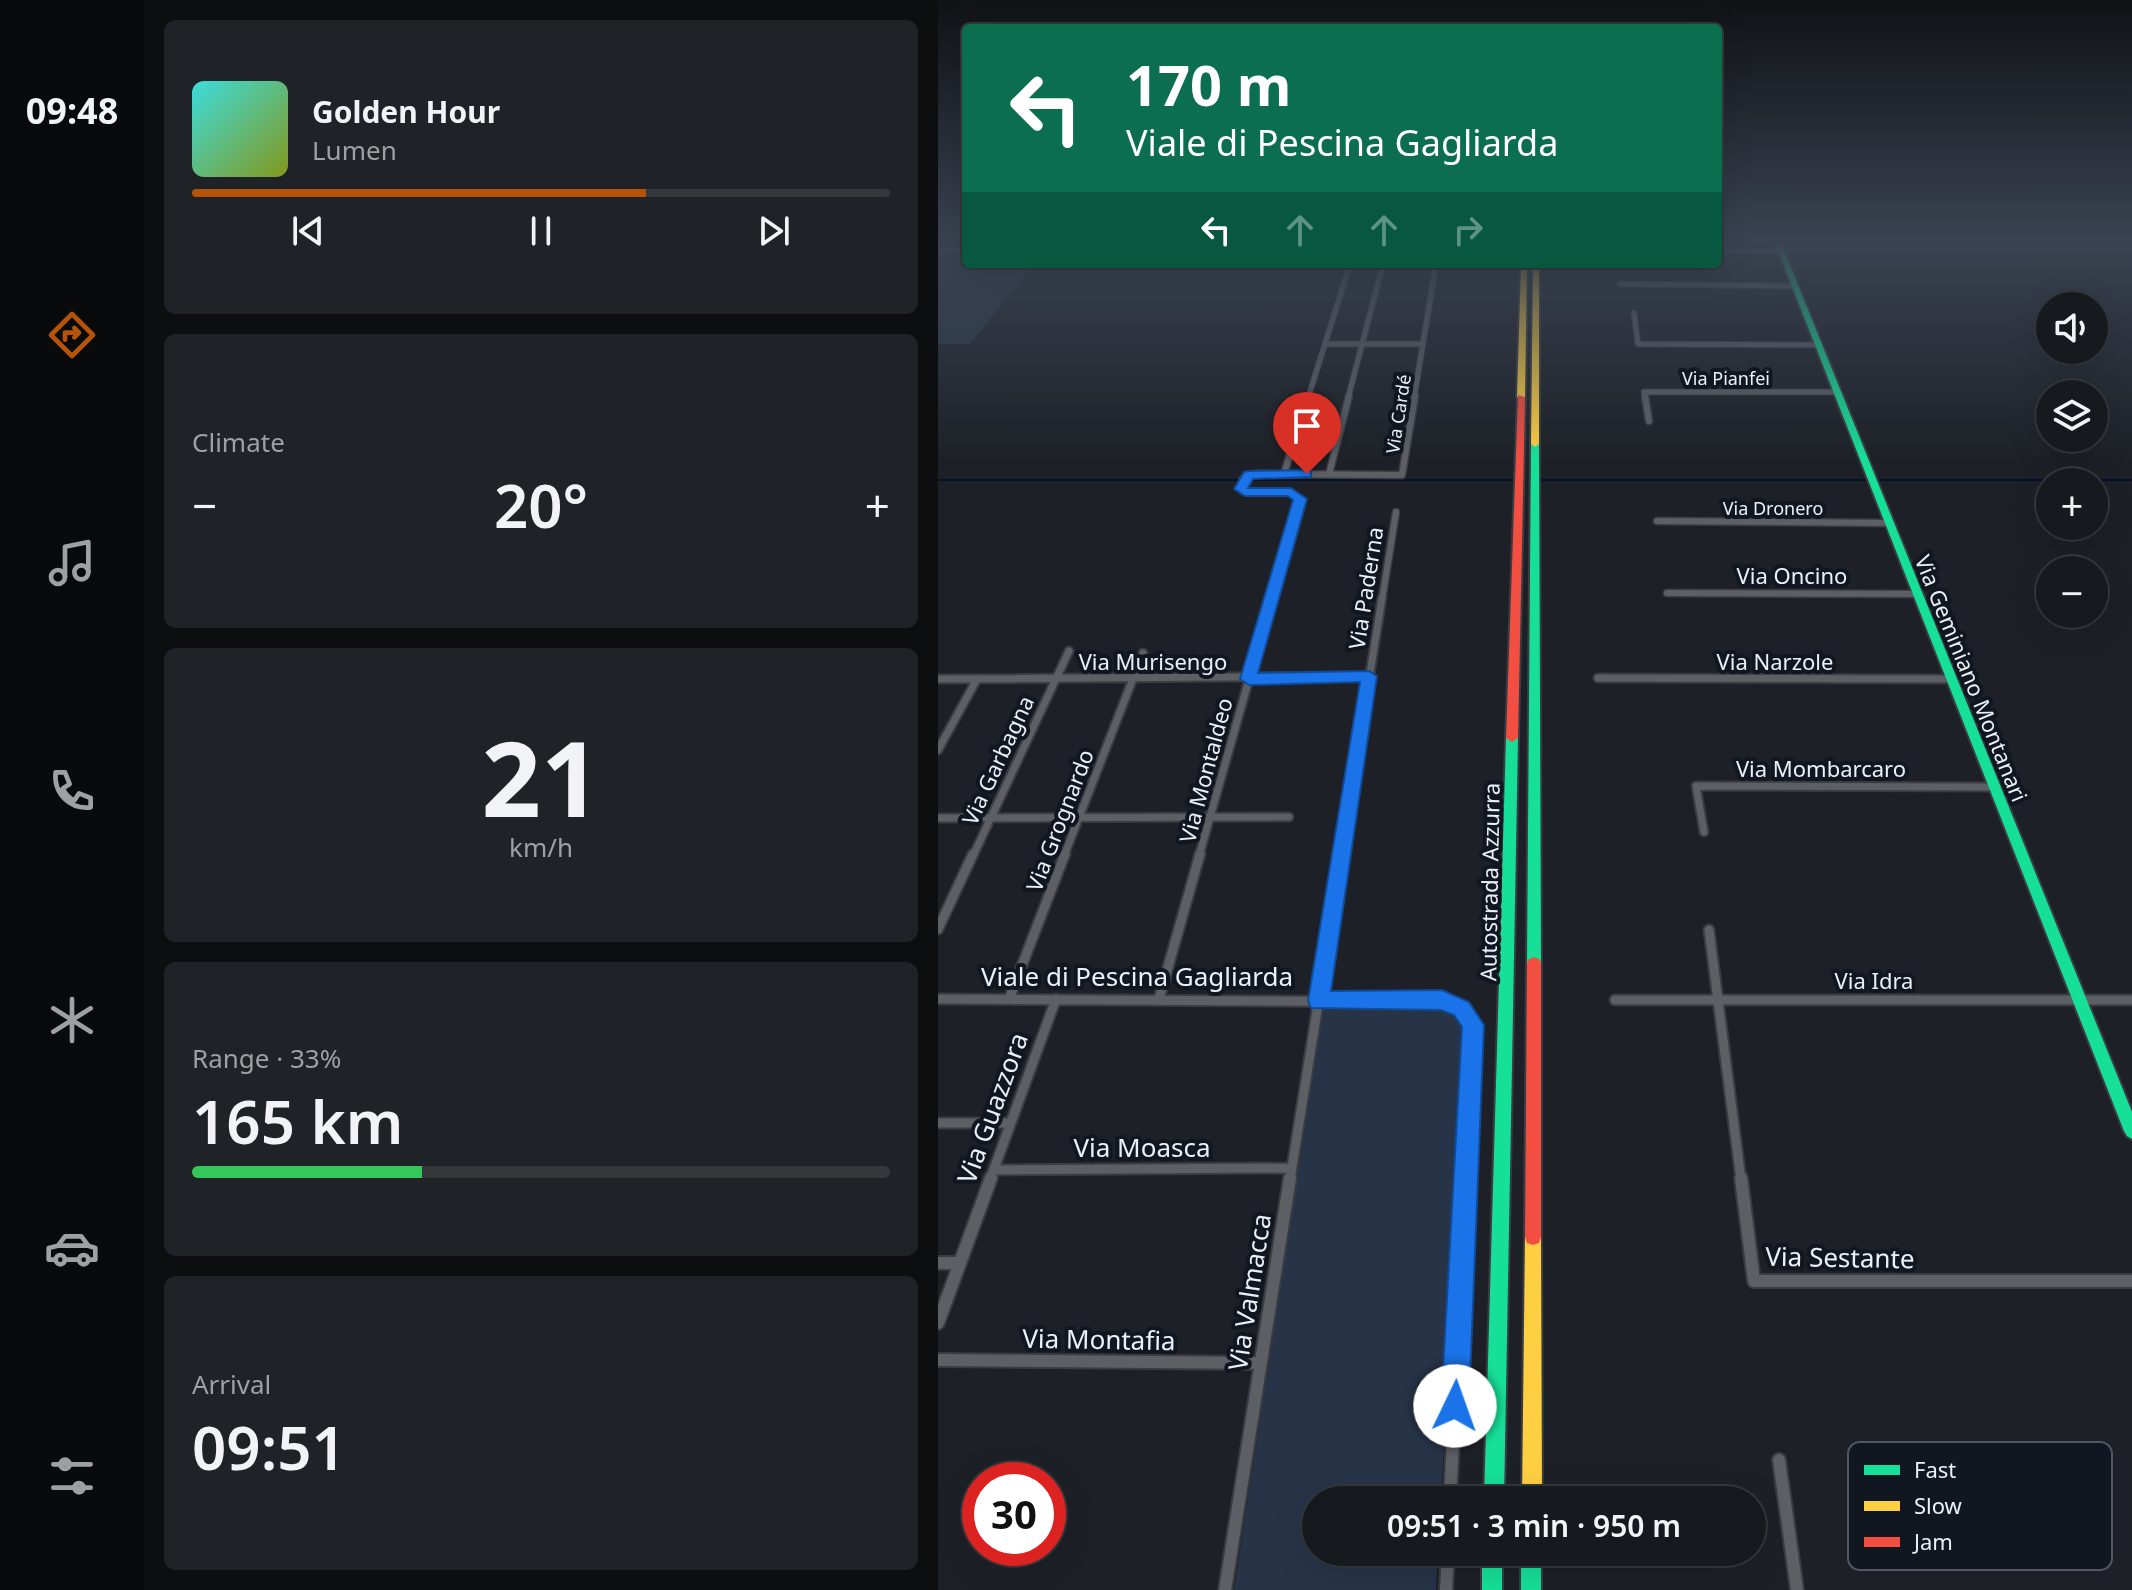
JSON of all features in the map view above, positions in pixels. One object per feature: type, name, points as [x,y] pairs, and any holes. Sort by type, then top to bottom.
[{"type":"main road","name":"Autostrada Azzurra","points":[[1494,1486],[1523,312]]},
{"type":"main road","name":"Autostrada Azzurra","points":[[1532,1486],[1536,312]]},
{"type":"main road","name":"Via Geminiano Montanari","points":[[1806,312],[2132,1131]]},
{"type":"main road","points":[[1492,1566],[1492,1590]]},
{"type":"main road","points":[[1531,1566],[1531,1590]]},
{"type":"street","points":[[1284,474],[1335,312]]},
{"type":"street","points":[[1329,474],[1370,312]]},
{"type":"street","name":"Via Cardé","points":[[1402,475],[1428,312]]},
{"type":"street","points":[[1634,313],[1638,344],[1819,345]]},
{"type":"street","points":[[1325,344],[1423,344]]},
{"type":"street","name":"Via Pianfei","points":[[1649,421],[1644,392],[1837,392]]},
{"type":"street","name":"Via Montaldeo","points":[[1159,999],[1300,499],[1291,492],[1245,492],[1240,489],[1242,482],[1249,475],[1402,475]]},
{"type":"street","name":"Via Paderna","points":[[1319,1001],[1396,512]]},
{"type":"street","name":"Via Dronero","points":[[1657,521],[1889,523]]},
{"type":"street","name":"Via Oncino","points":[[1667,593],[1917,594]]},
{"type":"street","name":"Via Garbagna","points":[[938,929],[1069,651]]},
{"type":"street","name":"Via Grognardo","points":[[1009,999],[1143,653]]},
{"type":"street","name":"Via Murisengo","points":[[938,679],[1369,676]]},
{"type":"street","name":"Via Narzole","points":[[1598,678],[1951,679]]},
{"type":"street","points":[[938,750],[977,679]]},
{"type":"street","name":"Via Mombarcaro","points":[[1704,832],[1696,786],[1993,787]]},
{"type":"street","points":[[938,818],[1289,817]]},
{"type":"street","name":"Via Sestante","points":[[1709,930],[1754,1281],[2132,1281]]},
{"type":"street","name":"Viale di Pescina Gagliarda","points":[[938,999],[1442,1000],[1462,1008],[1473,1025],[1451,1486]]},
{"type":"street","name":"Via Guazzora","points":[[938,1323],[1056,999]]},
{"type":"street","name":"Via Idra","points":[[1615,1000],[2132,1000]]},
{"type":"street","name":"Via Valmacca","points":[[1225,1590],[1319,1001]]},
{"type":"street","points":[[938,1123],[1010,1123]]},
{"type":"street","name":"Via Moasca","points":[[994,1170],[1290,1168]]},
{"type":"street","points":[[938,1263],[959,1263]]},
{"type":"street","name":"Via Montafia","points":[[938,1360],[1260,1363]]},
{"type":"street","points":[[1779,1460],[1797,1590]]},
{"type":"street","points":[[1446,1590],[1447,1566]]},
{"type":"shaded area","points":[[938,312],[995,312],[970,344],[938,344]]},
{"type":"shaded area","points":[[1381,1004],[1446,1011],[1460,1019],[1468,1031],[1442,1486],[1302,1486],[1302,1566],[1437,1566],[1436,1590],[1234,1590],[1323,1006]]},
{"type":"waterway","points":[[938,480],[1240,480]]},
{"type":"waterway","points":[[1248,480],[1516,480]]},
{"type":"waterway","points":[[1540,480],[2132,480]]},
{"type":"traffic: fast","points":[[1806,312],[2132,1131]]},
{"type":"traffic: fast","points":[[1534,963],[1535,444]]},
{"type":"traffic: fast","points":[[1494,1486],[1512,738]]},
{"type":"traffic: fast","points":[[1492,1566],[1492,1590]]},
{"type":"traffic: fast","points":[[1531,1566],[1531,1590]]},
{"type":"traffic: slow","points":[[1521,397],[1523,312]]},
{"type":"traffic: slow","points":[[1535,444],[1536,312]]},
{"type":"traffic: slow","points":[[1532,1486],[1533,1237]]},
{"type":"traffic: jam","points":[[1512,738],[1521,397]]},
{"type":"traffic: jam","points":[[1533,1237],[1534,963]]},
{"type":"route","points":[[1307,474],[1249,475],[1241,484],[1240,489],[1245,492],[1291,492],[1300,499],[1249,679],[1369,676],[1319,1001],[1442,1000],[1462,1008],[1473,1025],[1455,1406]]}]
